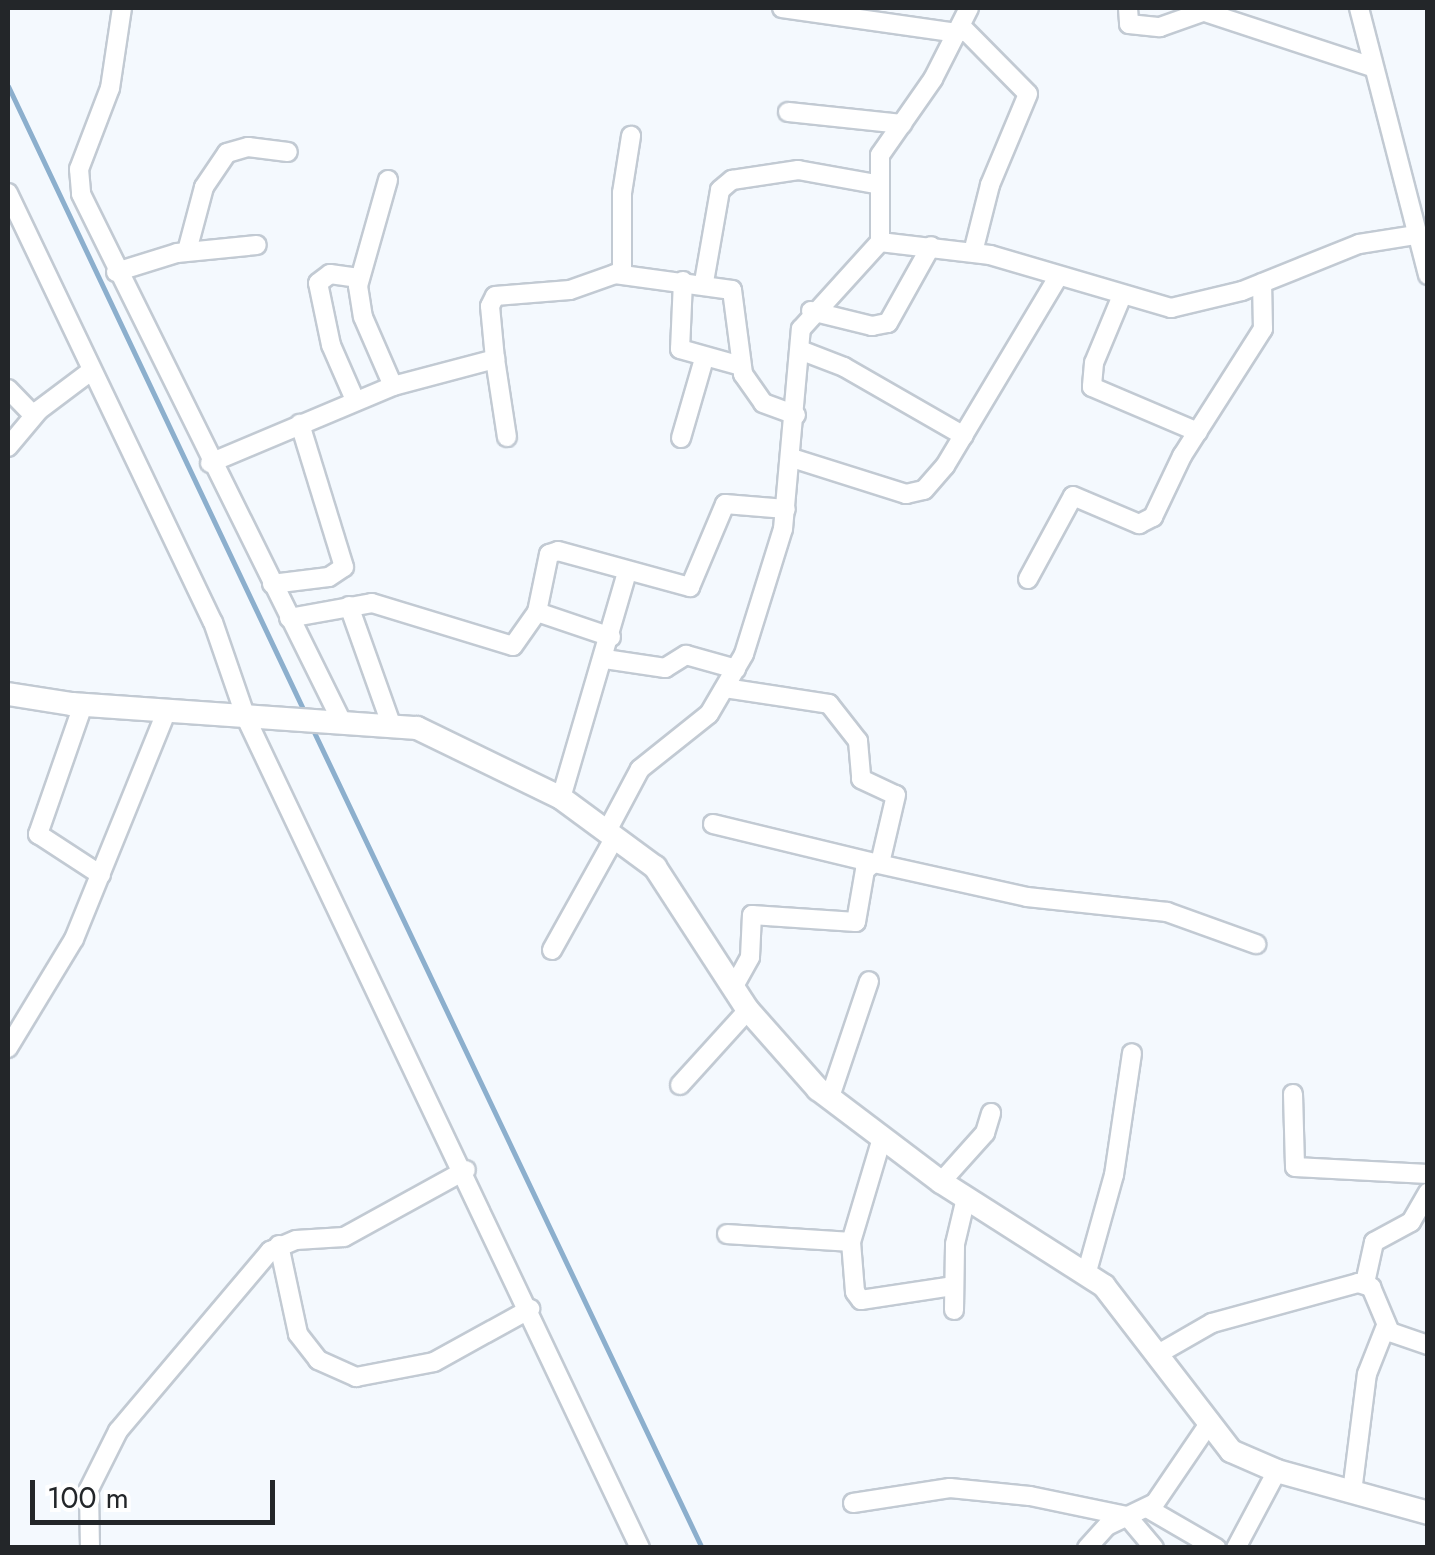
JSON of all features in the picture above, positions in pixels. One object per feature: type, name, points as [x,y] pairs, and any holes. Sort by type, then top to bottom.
[{"type":"main road","points":[[8,694],[83,705],[418,728],[561,798],[655,868],[748,1010],[830,1098],[940,1182],[1104,1286],[1231,1450],[1276,1471],[1428,1513]]},
{"type":"street","points":[[122,8],[110,88],[78,177],[116,272],[336,720]]},
{"type":"street","points":[[782,8],[959,29],[1028,94],[990,185],[973,252]]},
{"type":"street","points":[[552,950],[640,769],[694,728],[736,669],[771,584],[786,509],[800,350],[812,311],[880,242],[875,184],[880,155],[969,8]]},
{"type":"street","points":[[1128,8],[1126,21],[1136,26],[1168,26],[1211,10],[1372,67]]},
{"type":"street","points":[[1358,8],[1428,276]]},
{"type":"street","points":[[788,112],[902,124]]},
{"type":"street","points":[[622,273],[622,193],[631,136]]},
{"type":"street","points":[[188,251],[204,187],[227,153],[248,147],[288,152]]},
{"type":"street","points":[[704,282],[720,190],[732,180],[798,170],[875,184]]},
{"type":"street","points":[[388,180],[359,278],[363,317],[392,386]]},
{"type":"street","points":[[8,193],[212,622],[253,718],[640,1548]]},
{"type":"street","points":[[8,240],[22,224]]},
{"type":"street","points":[[880,242],[973,252],[1121,298],[1171,308],[1262,284],[1358,244],[1416,235]]},
{"type":"street","points":[[116,272],[188,251],[257,245]]},
{"type":"street","points":[[812,311],[872,326],[888,323],[932,246]]},
{"type":"street","points":[[507,437],[490,306],[495,296],[570,290],[622,273],[704,282],[736,294],[740,366],[756,397],[796,416]]},
{"type":"street","points":[[354,400],[331,346],[318,284],[330,274],[359,278]]},
{"type":"street","points":[[792,458],[916,494],[935,480],[964,436],[1058,277]]},
{"type":"street","points":[[684,280],[678,343],[684,352],[740,366]]},
{"type":"street","points":[[1028,580],[1073,496],[1147,523],[1263,329],[1262,284]]},
{"type":"street","points":[[1121,298],[1094,363],[1092,387],[1198,432]]},
{"type":"street","points":[[800,350],[844,367],[964,436]]},
{"type":"street","points":[[210,464],[354,400],[495,359]]},
{"type":"street","points":[[682,438],[704,359]]},
{"type":"street","points":[[8,447],[34,416],[91,371]]},
{"type":"street","points":[[8,389],[34,416]]},
{"type":"street","points":[[272,584],[328,577],[344,568],[300,424]]},
{"type":"street","points":[[289,618],[349,606],[385,605],[513,646],[537,612],[553,552],[690,587],[699,579],[725,504],[786,509]]},
{"type":"street","points":[[561,798],[605,660],[627,572]]},
{"type":"street","points":[[349,606],[391,724]]},
{"type":"street","points":[[537,612],[611,638]]},
{"type":"street","points":[[605,660],[665,668],[686,654],[736,669]]},
{"type":"street","points":[[725,688],[828,704],[858,742],[862,778],[896,795],[877,863],[865,870],[856,922],[752,915],[750,957],[733,988]]},
{"type":"street","points":[[83,705],[38,834],[102,876]]},
{"type":"street","points":[[8,1048],[50,986],[102,876],[167,710]]},
{"type":"street","points":[[713,824],[983,890],[1176,914],[1256,944]]},
{"type":"street","points":[[830,1098],[869,981]]},
{"type":"street","points":[[680,1085],[748,1010]]},
{"type":"street","points":[[1086,1275],[1114,1176],[1132,1053]]},
{"type":"street","points":[[1292,1094],[1295,1167],[1428,1174]]},
{"type":"street","points":[[940,1182],[985,1133],[992,1113]]},
{"type":"street","points":[[882,1138],[851,1242],[854,1292],[861,1300],[954,1286]]},
{"type":"street","points":[[90,1548],[90,1489],[118,1431],[206,1320],[279,1245],[344,1237],[466,1170]]},
{"type":"street","points":[[1428,1192],[1411,1222],[1374,1242],[1365,1283],[1395,1336],[1428,1345]]},
{"type":"street","points":[[954,1310],[966,1198]]},
{"type":"street","points":[[727,1234],[851,1242]]},
{"type":"street","points":[[279,1245],[298,1334],[318,1360],[356,1377],[434,1362],[530,1309]]},
{"type":"street","points":[[1158,1354],[1212,1323],[1365,1283]]},
{"type":"street","points":[[1352,1492],[1368,1374],[1386,1326]]},
{"type":"street","points":[[1087,1548],[1128,1516],[1148,1508],[1210,1422]]},
{"type":"street","points":[[1236,1548],[1276,1471]]},
{"type":"street","points":[[853,1502],[966,1488],[1128,1516],[1154,1548]]},
{"type":"street","points":[[1148,1508],[1216,1548]]},
{"type":"waterway","points":[[8,86],[304,711]]},
{"type":"waterway","points":[[313,730],[702,1548]]}]
